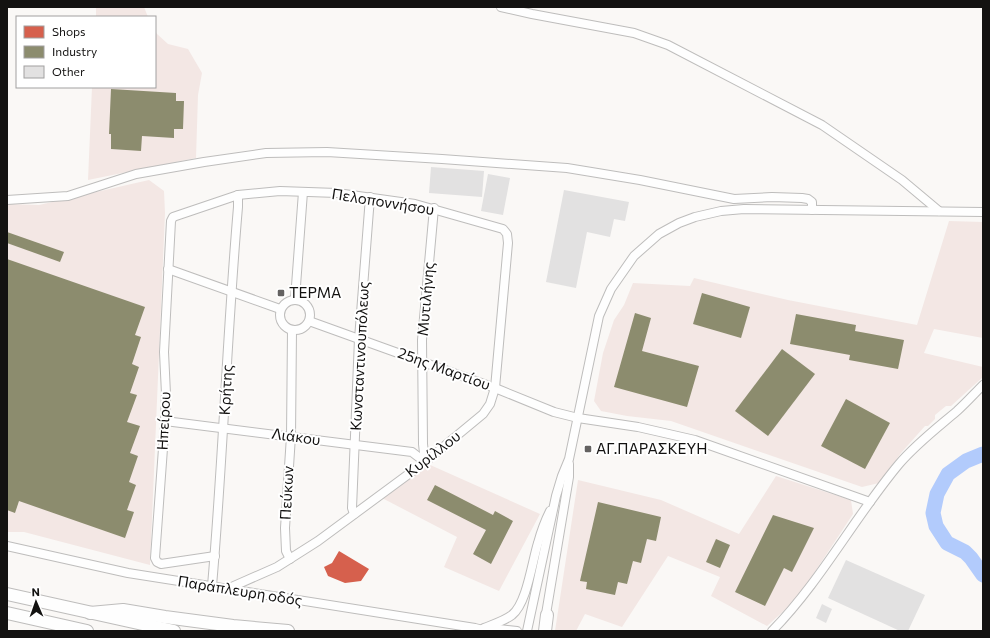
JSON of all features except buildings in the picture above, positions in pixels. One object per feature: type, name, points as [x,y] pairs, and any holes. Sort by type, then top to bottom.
[{"type":"highway","points":[[7,594],[174,631]]},
{"type":"highway","points":[[90,613],[123,610],[233,626],[288,631]]},
{"type":"highway","points":[[7,613],[87,631]]},
{"type":"highway","points":[[545,631],[546,614]]},
{"type":"street","points":[[501,7],[634,33],[668,46],[822,126],[902,180],[939,211]]},
{"type":"street","points":[[7,200],[68,196],[136,174],[204,162],[266,154],[327,152],[567,168],[640,180],[734,199],[772,197],[808,199],[812,202],[812,210]]},
{"type":"street","name":"Πελοποννήσου","points":[[171,221],[173,217],[238,195],[280,191],[337,193],[434,208],[503,229],[507,234]]},
{"type":"street","points":[[295,299],[303,192]]},
{"type":"street","name":"Κρήτης","points":[[212,586],[224,428],[231,291],[238,195]]},
{"type":"street","name":"Κωνσταντινουπόλεως","points":[[354,514],[352,508],[359,339],[370,197]]},
{"type":"street","name":"Μυτιλήνης","points":[[425,462],[423,444],[422,340],[434,208]]},
{"type":"street","points":[[528,631],[556,496],[569,459],[599,316],[611,289],[634,256],[659,234],[679,223],[695,217],[721,211],[744,209],[983,212]]},
{"type":"street","name":"Ηπείρου","points":[[171,221],[164,352],[166,394],[155,558],[156,562],[161,564],[214,556]]},
{"type":"street","name":"Κυρίλλου","points":[[227,589],[277,567],[318,541],[425,462],[483,414],[490,404],[495,388],[508,243],[507,234]]},
{"type":"street","points":[[168,269],[280,309]]},
{"type":"street","points":[[295,299],[302,301],[308,306],[310,313],[309,321],[299,330],[292,330],[285,327],[279,316],[280,309],[284,304],[289,300],[295,299]]},
{"type":"street","name":"25ης Μαρτίου","points":[[309,321],[495,388],[554,412],[578,418],[638,426],[695,440],[870,502]]},
{"type":"street","name":"Πεύκων","points":[[290,559],[286,551],[285,528],[291,436],[292,330]]},
{"type":"street","points":[[772,631],[801,600],[870,502],[912,450],[927,435],[958,410],[983,385]]},
{"type":"street","name":"Λιάκου","points":[[164,421],[412,452],[425,462]]},
{"type":"street","points":[[541,631],[546,614],[569,477],[569,459]]},
{"type":"street","points":[[485,629],[499,623],[513,614],[519,606],[524,596],[540,535],[556,496]]},
{"type":"street","name":"Παράπλευρη οδός","points":[[7,546],[128,573],[475,628],[499,628],[516,631]]},
{"type":"shaded area","points":[[96,7],[144,7],[148,16],[96,16]]},
{"type":"shaded area","points":[[156,32],[168,44],[188,49],[202,73],[198,95],[196,158],[88,180],[92,88],[156,88]]},
{"type":"shaded area","points":[[149,180],[164,191],[165,213],[150,565],[24,532],[7,532],[7,204],[39,205]]},
{"type":"shaded area","points":[[949,221],[983,222],[983,338],[934,329],[924,353],[983,367],[983,377],[951,406],[946,406],[935,415],[935,419],[928,426],[925,426],[901,453],[879,483],[862,487],[671,421],[627,416],[601,411],[594,401],[603,353],[614,320],[624,305],[633,283],[690,286],[694,278],[788,300],[917,325]]},
{"type":"shaded area","points":[[428,464],[540,514],[499,591],[444,567],[457,537],[382,498]]},
{"type":"shaded area","points":[[776,476],[851,500],[853,514],[797,599],[767,626],[711,596],[720,577],[668,556],[622,627],[585,614],[576,631],[555,631],[578,480],[661,500],[739,534]]},
{"type":"waterway","points":[[983,454],[966,461],[948,474],[937,494],[933,513],[936,526],[947,543],[965,552],[983,575]]},
{"type":"place","name":"ΤΕΡΜΑ","points":[[281,293]]},
{"type":"place","name":"ΑΓ.ΠΑΡΑΣΚΕΥΗ","points":[[588,449]]}]
